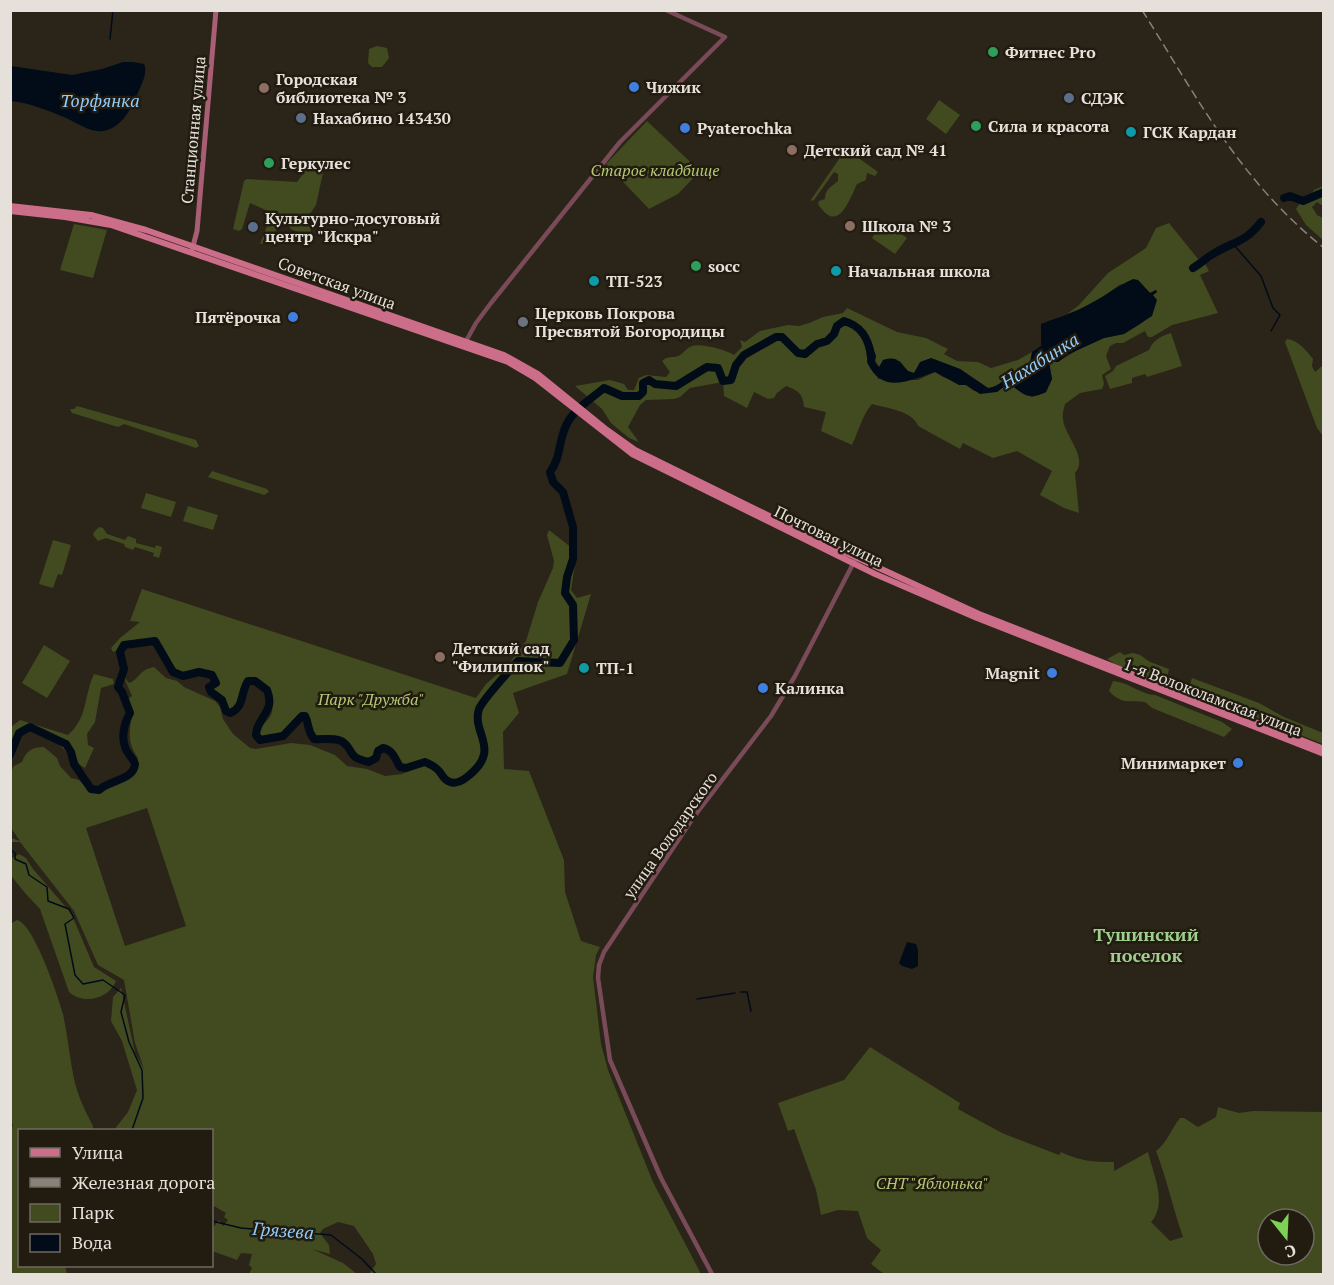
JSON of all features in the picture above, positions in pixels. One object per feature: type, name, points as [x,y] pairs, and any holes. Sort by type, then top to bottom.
[{"type":"main road","name":"Станционная улица","points":[[192,249],[198,225],[216,10]]},
{"type":"main road","name":"Советская улица","points":[[10,206],[91,215],[113,220],[520,368],[570,403]]},
{"type":"main road","name":"Советская улица","points":[[10,211],[74,218],[111,225],[192,249],[504,355],[523,364],[570,403]]},
{"type":"main road","name":"Почтовая улица","points":[[570,403],[643,454],[855,561],[977,618],[1094,662]]},
{"type":"main road","name":"1-я Волоколамская улица","points":[[1094,662],[1323,749]]},
{"type":"main road","name":"1-я Волоколамская улица","points":[[1094,662],[1323,754]]},
{"type":"street","points":[[465,343],[491,303],[620,142],[725,37],[666,10]]},
{"type":"street","name":"улица Володарского","points":[[712,1275],[660,1175],[608,1050],[598,978],[601,958],[693,818],[782,700],[855,561]]},
{"type":"green space","points":[[377,46],[387,48],[389,58],[382,67],[372,67],[368,63],[369,49]]},
{"type":"green space","points":[[939,100],[960,115],[946,134],[926,119]]},
{"type":"green space","name":"Старое кладбище","points":[[647,121],[700,171],[678,194],[649,209],[606,164]]},
{"type":"green space","points":[[846,149],[878,172],[875,176],[867,173],[866,180],[857,184],[842,212],[837,216],[831,216],[825,213],[818,204],[819,201],[825,199],[827,190],[838,181],[838,174],[834,172],[814,200],[810,201]]},
{"type":"green space","points":[[306,162],[322,165],[324,168],[316,205],[308,217],[311,231],[305,236],[291,229],[281,220],[271,238],[260,244],[272,213],[250,203],[242,229],[239,231],[233,229],[244,181],[247,179],[297,182],[303,174],[300,166]]},
{"type":"green space","points":[[1323,186],[1323,206],[1317,202],[1312,207],[1317,215],[1323,218],[1323,240],[1306,225],[1296,209],[1305,196]]},
{"type":"green space","points":[[883,221],[907,238],[895,254],[872,238]]},
{"type":"green space","points":[[1169,223],[1198,259],[1202,258],[1209,271],[1200,275],[1218,313],[1172,325],[1152,337],[1148,337],[1145,331],[1123,343],[1110,346],[1106,356],[1111,369],[1102,375],[1104,384],[1102,389],[1080,393],[1065,404],[1064,425],[1075,446],[1079,460],[1079,467],[1075,473],[1079,513],[1040,495],[1052,471],[1017,451],[993,458],[963,443],[960,449],[918,426],[911,417],[872,404],[863,418],[852,445],[821,431],[826,412],[804,407],[801,395],[793,389],[786,386],[774,398],[768,399],[754,392],[747,408],[724,396],[723,382],[690,388],[674,399],[646,400],[640,405],[628,427],[639,442],[629,438],[611,423],[602,409],[575,386],[610,380],[624,384],[628,390],[634,390],[639,378],[646,375],[666,377],[670,372],[662,361],[680,355],[692,346],[701,345],[734,355],[742,347],[740,340],[745,342],[760,331],[788,325],[799,326],[823,317],[843,313],[847,308],[897,332],[926,338],[948,349],[944,354],[957,361],[978,362],[991,368],[1018,360],[1032,352],[1030,363],[1023,365],[994,387],[988,388],[960,369],[931,358],[914,373],[908,371],[900,361],[880,368],[868,351],[878,379],[918,380],[935,372],[966,385],[974,391],[997,392],[1006,385],[1012,385],[1032,397],[1046,392],[1052,379],[1049,362],[1058,362],[1079,349],[1104,338],[1124,334],[1146,319],[1153,295],[1157,292],[1156,290],[1150,293],[1138,280],[1119,285],[1106,295],[1067,314],[1078,306],[1108,273],[1146,248],[1156,228]]},
{"type":"green space","points":[[74,224],[107,230],[93,278],[60,270]]},
{"type":"green space","points":[[1171,333],[1182,366],[1147,377],[1145,374],[1132,378],[1132,383],[1110,389],[1105,376],[1116,366],[1149,350],[1158,339]]},
{"type":"green space","points":[[1287,339],[1298,343],[1308,352],[1313,359],[1312,366],[1315,372],[1323,365],[1323,436],[1317,428],[1285,342]]},
{"type":"green space","points":[[77,406],[196,440],[199,446],[196,448],[124,424],[118,427],[72,413],[70,409]]},
{"type":"green space","points":[[212,471],[267,489],[269,492],[264,495],[208,477]]},
{"type":"green space","points":[[146,493],[176,502],[171,517],[141,508]]},
{"type":"green space","points":[[188,506],[218,515],[213,530],[183,521]]},
{"type":"green space","points":[[99,527],[103,528],[107,534],[125,540],[128,536],[136,539],[136,543],[155,548],[156,545],[162,547],[159,558],[153,556],[154,553],[135,547],[133,550],[125,547],[124,544],[106,538],[98,541],[93,535]]},
{"type":"green space","name":"Парк \"Дружба\"","points":[[549,530],[577,552],[571,590],[577,598],[591,594],[567,674],[513,693],[519,713],[503,732],[504,769],[529,771],[564,860],[565,892],[581,941],[600,947],[596,955],[593,977],[601,1044],[608,1070],[653,1182],[701,1274],[369,1274],[376,1264],[373,1254],[354,1226],[338,1222],[323,1229],[320,1233],[329,1245],[330,1254],[312,1249],[343,1263],[357,1274],[249,1274],[252,1268],[249,1265],[252,1254],[241,1253],[237,1260],[213,1251],[213,1228],[219,1220],[223,1226],[228,1220],[224,1217],[226,1213],[213,1206],[213,1129],[115,1129],[128,1112],[137,1090],[122,1041],[111,1021],[113,997],[121,988],[135,1053],[144,1069],[135,1043],[124,980],[98,965],[74,911],[20,842],[11,842],[11,838],[20,841],[11,828],[11,771],[14,766],[22,762],[30,750],[44,747],[57,758],[60,766],[71,778],[79,780],[92,793],[98,793],[134,775],[138,758],[131,742],[131,715],[128,699],[132,696],[125,678],[129,683],[145,670],[154,667],[166,678],[177,681],[184,687],[215,701],[233,734],[250,748],[291,743],[310,745],[335,755],[347,766],[367,769],[385,776],[402,774],[429,763],[422,761],[401,765],[394,751],[385,746],[369,758],[359,757],[341,739],[320,739],[314,735],[306,716],[302,714],[293,720],[283,734],[262,738],[258,734],[272,710],[264,686],[247,680],[243,684],[242,699],[232,712],[227,710],[222,695],[212,689],[217,681],[216,676],[201,671],[180,672],[171,665],[157,642],[147,640],[113,652],[111,648],[120,638],[140,622],[130,621],[142,589],[476,698],[486,684],[508,665],[526,641],[554,561],[547,535]],"holes":[[[147,808],[186,926],[125,946],[86,828]]]},
{"type":"green space","points":[[53,540],[71,545],[62,575],[58,574],[53,588],[39,584]]},
{"type":"green space","points":[[44,645],[70,661],[47,698],[22,683]]},
{"type":"green space","points":[[1120,652],[1124,655],[1133,653],[1140,655],[1150,662],[1169,669],[1167,678],[1187,683],[1185,691],[1107,659]]},
{"type":"green space","points":[[94,674],[113,679],[114,684],[101,688],[95,722],[87,734],[88,745],[94,748],[85,768],[79,764],[73,750],[66,752],[53,739],[35,730],[23,730],[13,743],[11,758],[11,727],[20,720],[68,735],[82,714]]},
{"type":"green space","points":[[1192,678],[1259,703],[1284,717],[1323,733],[1323,744],[1298,734],[1289,727],[1274,724],[1188,691]]},
{"type":"green space","points":[[1113,681],[1222,722],[1232,729],[1224,737],[1152,708],[1145,702],[1122,700],[1109,691]]},
{"type":"green space","points":[[19,854],[26,858],[71,913],[94,967],[116,981],[113,987],[102,996],[88,999],[69,992],[40,909],[12,877],[11,859]]},
{"type":"green space","points":[[17,920],[24,924],[38,947],[51,977],[63,1014],[73,1075],[93,1126],[93,1129],[18,1129],[18,1267],[65,1267],[67,1274],[11,1274],[10,1132],[13,1125],[10,1120],[12,1082],[10,1080],[10,924]]},
{"type":"green space","name":"СНТ \"Яблонька\"","points":[[870,1047],[960,1103],[958,1109],[1002,1133],[1059,1155],[1061,1152],[1086,1160],[1114,1162],[1114,1171],[1148,1152],[1159,1197],[1156,1214],[1151,1222],[1170,1241],[1183,1237],[1156,1151],[1180,1118],[1198,1127],[1216,1117],[1218,1107],[1239,1113],[1253,1111],[1323,1112],[1323,1274],[884,1274],[871,1264],[881,1250],[867,1238],[858,1211],[838,1210],[821,1215],[816,1190],[794,1129],[788,1131],[778,1103],[844,1080]]},
{"type":"water","name":"Торфянка","points":[[123,62],[144,64],[144,77],[127,114],[109,130],[93,130],[45,109],[11,101],[11,66],[72,75]]},
{"type":"water","points":[[1133,279],[1138,280],[1150,293],[1156,290],[1157,292],[1153,295],[1157,300],[1152,316],[1124,334],[1104,338],[1067,355],[1058,362],[1049,362],[1052,379],[1046,392],[1038,395],[1027,395],[1006,385],[997,392],[980,394],[966,385],[959,385],[935,372],[897,383],[888,382],[880,379],[867,362],[868,351],[872,344],[876,356],[875,362],[879,367],[883,360],[895,359],[908,371],[914,373],[920,362],[931,358],[960,369],[988,388],[993,387],[1023,365],[1030,363],[1032,352],[1041,346],[1041,324],[1077,310]]},
{"type":"water","points":[[907,942],[916,944],[918,950],[918,966],[912,969],[899,963]]},
{"type":"waterway","points":[[110,39],[113,10]]},
{"type":"waterway","name":"Нахабинка","points":[[1284,198],[1290,196],[1303,201],[1324,192]]},
{"type":"waterway","name":"Нахабинка","points":[[1193,268],[1220,250],[1244,238],[1261,222]]},
{"type":"waterway","points":[[1234,245],[1261,276],[1273,308],[1280,315],[1271,331]]},
{"type":"waterway","name":"Нахабинка","points":[[10,755],[19,733],[30,727],[66,744],[74,764],[91,789],[99,790],[126,777],[134,769],[135,764],[126,749],[123,738],[130,713],[118,687],[124,669],[120,652],[124,645],[155,641],[173,672],[183,676],[199,672],[212,675],[216,683],[209,687],[211,692],[222,700],[226,711],[230,713],[238,707],[248,681],[255,681],[267,690],[268,709],[259,723],[256,735],[260,740],[283,736],[302,716],[305,716],[314,739],[340,740],[357,758],[369,762],[376,758],[378,751],[383,748],[391,753],[400,767],[406,768],[425,762],[436,768],[448,781],[454,783],[461,781],[478,767],[483,758],[485,750],[478,718],[481,704],[518,661],[560,663],[574,640],[573,605],[565,593],[573,559],[573,527],[563,492],[553,482],[550,472],[556,461],[565,428],[577,411],[604,388],[622,396],[639,396],[643,392],[643,383],[649,380],[655,384],[676,386],[707,367],[718,368],[723,381],[731,380],[736,365],[744,355],[776,337],[782,337],[798,353],[805,354],[817,344],[827,341],[834,334],[837,326],[844,321],[856,326],[864,334],[871,357]]},
{"type":"waterway","name":"Грязева","points":[[10,849],[15,853],[15,859],[26,864],[29,875],[47,887],[48,901],[69,909],[74,918],[65,924],[75,975],[83,984],[103,980],[125,995],[121,1012],[129,1042],[142,1070],[143,1098],[132,1129]]},
{"type":"waterway","points":[[741,992],[747,992],[751,1011]]},
{"type":"waterway","points":[[697,999],[735,993]]},
{"type":"waterway","name":"Грязева","points":[[213,1221],[241,1228],[331,1235],[362,1259],[376,1274]]},
{"type":"railway","points":[[1142,10],[1202,107],[1244,167],[1294,222],[1324,248]]},
{"type":"place","name":"Фитнес Pro","points":[[993,52]]},
{"type":"place","name":"Чижик","points":[[634,87]]},
{"type":"place","name":"Городская библиотека № 3","points":[[264,88]]},
{"type":"place","name":"СДЭК","points":[[1069,98]]},
{"type":"place","name":"Нахабино 143430","points":[[301,118]]},
{"type":"place","name":"Сила и красота","points":[[976,126]]},
{"type":"place","name":"Pyaterochka","points":[[685,128]]},
{"type":"place","name":"ГСК Кардан","points":[[1131,132]]},
{"type":"place","name":"Детский сад № 41","points":[[792,150]]},
{"type":"place","name":"Геркулес","points":[[269,163]]},
{"type":"place","name":"Школа № 3","points":[[850,226]]},
{"type":"place","name":"Культурно-досуговый центр \"Искра\"","points":[[253,227]]},
{"type":"place","name":"socc","points":[[696,266]]},
{"type":"place","name":"Начальная школа","points":[[836,271]]},
{"type":"place","name":"ТП-523","points":[[594,281]]},
{"type":"place","name":"Пятёрочка","points":[[293,317]]},
{"type":"place","name":"Церковь Покрова Пресвятой Богородицы","points":[[523,322]]},
{"type":"place","name":"Детский сад \"Филиппок\"","points":[[440,657]]},
{"type":"place","name":"ТП-1","points":[[584,668]]},
{"type":"place","name":"Magnit","points":[[1052,673]]},
{"type":"place","name":"Калинка","points":[[763,688]]},
{"type":"place","name":"Минимаркет","points":[[1238,763]]},
{"type":"district","name":"Тушинский поселок","points":[[1146,945]]}]
